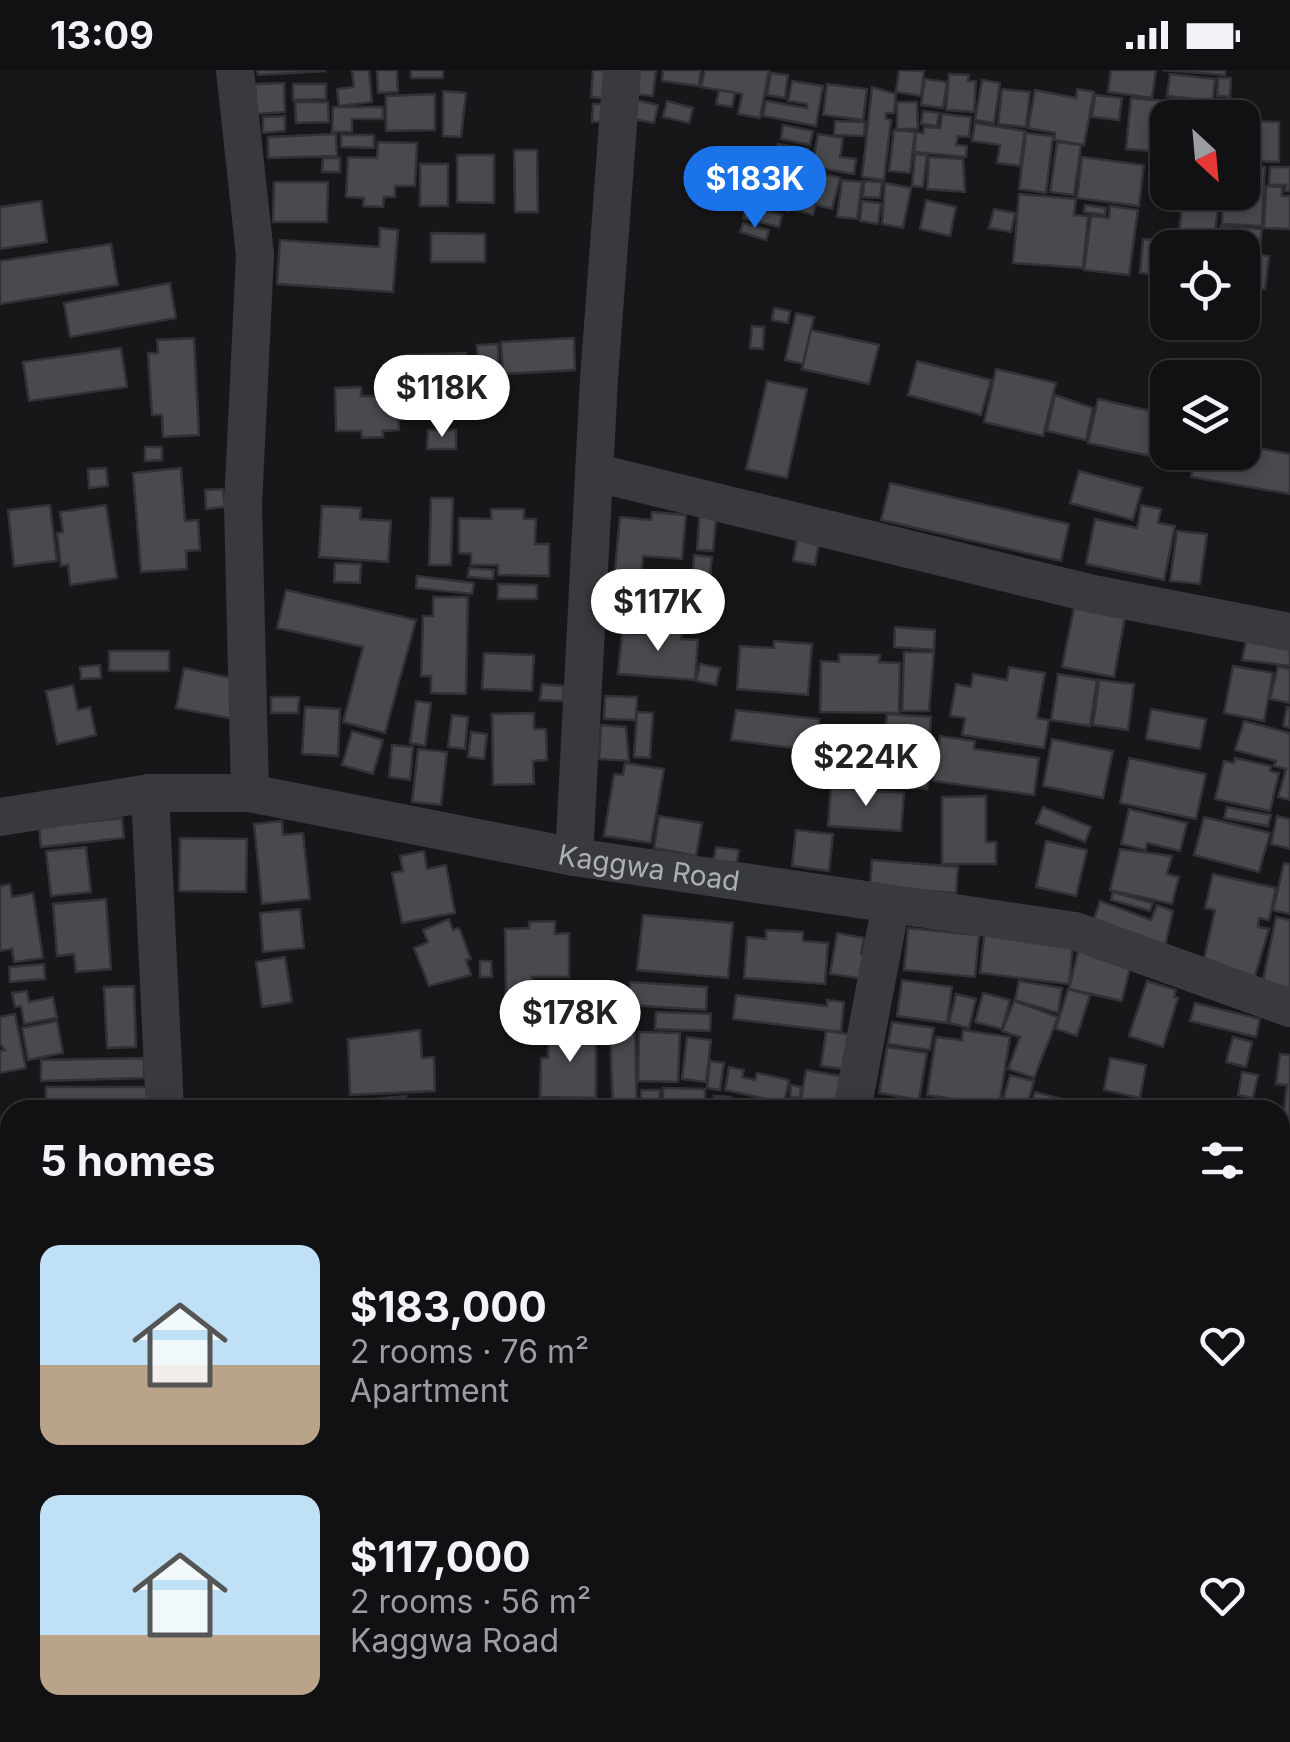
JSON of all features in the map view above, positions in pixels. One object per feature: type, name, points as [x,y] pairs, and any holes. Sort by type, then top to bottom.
[{"type":"street","points":[[236,70],[255,254],[243,505],[250,793]]},
{"type":"street","points":[[574,858],[599,379],[622,70]]},
{"type":"street","points":[[597,472],[1093,594],[1290,632]]},
{"type":"street","points":[[150,793],[165,1100]]},
{"type":"street","name":"Kaggwa Road","points":[[0,817],[150,793],[250,793],[574,858],[1075,931],[1290,1008]]},
{"type":"street","points":[[854,1100],[891,904]]},
{"type":"building","points":[[257,70],[325,70],[325,71],[258,75]]},
{"type":"building","points":[[352,70],[369,70],[372,102],[339,106],[337,89],[354,87]]},
{"type":"building","points":[[377,70],[397,70],[398,92],[378,93]]},
{"type":"building","points":[[411,70],[443,70],[443,78],[411,78]]},
{"type":"building","points":[[593,70],[609,70],[607,99],[591,97]]},
{"type":"building","points":[[635,70],[656,70],[653,96],[633,94]]},
{"type":"building","points":[[663,70],[701,70],[699,86],[662,81]]},
{"type":"building","points":[[705,70],[769,70],[760,118],[738,114],[742,94],[701,87]]},
{"type":"building","points":[[899,70],[924,71],[921,96],[896,92]]},
{"type":"building","points":[[1111,70],[1156,70],[1152,98],[1108,92]]},
{"type":"building","points":[[1162,70],[1225,70],[1225,75]]},
{"type":"building","points":[[771,73],[788,75],[785,98],[767,95]]},
{"type":"building","points":[[949,74],[969,75],[968,81],[976,81],[974,112],[946,110]]},
{"type":"building","points":[[1170,74],[1215,79],[1213,100],[1167,96]]},
{"type":"building","points":[[1218,78],[1231,78],[1230,97],[1217,96]]},
{"type":"building","points":[[925,79],[947,82],[943,108],[921,105]]},
{"type":"building","points":[[982,80],[1000,83],[994,123],[975,120]]},
{"type":"building","points":[[792,81],[823,86],[816,126],[763,116],[766,101],[807,108],[807,104],[788,101]]},
{"type":"building","points":[[284,83],[285,112],[256,114],[255,84]]},
{"type":"building","points":[[293,84],[326,84],[326,99],[293,100]]},
{"type":"building","points":[[827,84],[867,89],[863,120],[823,115]]},
{"type":"building","points":[[872,87],[896,94],[894,113],[886,113],[886,119],[891,120],[884,180],[862,177]]},
{"type":"building","points":[[1002,89],[1030,92],[1026,127],[998,124]]},
{"type":"building","points":[[1077,89],[1094,92],[1084,145],[1054,140],[1055,133],[1028,128],[1035,90],[1076,98]]},
{"type":"building","points":[[719,90],[735,93],[732,107],[716,104]]},
{"type":"building","points":[[443,91],[466,93],[461,137],[443,136]]},
{"type":"building","points":[[435,94],[435,130],[386,131],[386,96]]},
{"type":"building","points":[[1095,95],[1122,98],[1119,120],[1092,117]]},
{"type":"building","points":[[1131,98],[1154,100],[1150,100],[1150,151],[1126,149]]},
{"type":"building","points":[[631,99],[658,105],[654,123],[627,118]]},
{"type":"building","points":[[667,101],[693,108],[689,123],[663,117]]},
{"type":"building","points":[[295,102],[328,102],[329,122],[296,123]]},
{"type":"building","points":[[897,102],[917,102],[918,129],[897,129]]},
{"type":"building","points":[[593,104],[609,104],[608,122],[592,122]]},
{"type":"building","points":[[333,107],[383,107],[383,119],[352,119],[352,132],[332,132]]},
{"type":"building","points":[[923,111],[939,113],[937,126],[921,124]]},
{"type":"building","points":[[942,114],[971,117],[969,137],[958,136],[956,145],[967,146],[966,157],[914,152],[916,132],[923,133],[924,127],[940,128]]},
{"type":"building","points":[[285,116],[285,131],[263,133],[263,117]]},
{"type":"building","points":[[835,121],[865,122],[864,136],[834,135]]},
{"type":"building","points":[[1260,121],[1279,122],[1279,162],[1260,161]]},
{"type":"building","points":[[975,123],[1025,131],[1020,166],[997,163],[1000,145],[972,141]]},
{"type":"building","points":[[783,125],[813,131],[810,145],[781,139]]},
{"type":"building","points":[[894,130],[915,132],[910,173],[889,171]]},
{"type":"building","points":[[1026,133],[1053,136],[1046,193],[1019,189]]},
{"type":"building","points":[[336,134],[337,156],[268,158],[268,137]]},
{"type":"building","points":[[818,134],[843,138],[840,157],[856,159],[854,174],[812,167]]},
{"type":"building","points":[[341,135],[374,135],[374,148],[341,147]]},
{"type":"building","points":[[378,142],[417,143],[415,186],[395,186],[395,197],[384,197],[383,207],[363,206],[364,198],[346,197],[348,157],[377,158]]},
{"type":"building","points":[[1057,142],[1081,145],[1074,195],[1050,192]]},
{"type":"building","points":[[778,144],[808,149],[804,166],[774,161]]},
{"type":"building","points":[[514,150],[537,150],[538,212],[515,212]]},
{"type":"building","points":[[753,153],[770,160],[758,197],[740,190],[742,184],[733,183],[735,168],[748,169]]},
{"type":"building","points":[[915,154],[927,155],[923,187],[912,186]]},
{"type":"building","points":[[457,155],[494,155],[494,203],[457,202]]},
{"type":"building","points":[[929,157],[963,159],[965,192],[927,189]]},
{"type":"building","points":[[1082,157],[1144,165],[1139,206],[1077,198]]},
{"type":"building","points":[[323,158],[340,158],[340,172],[322,172]]},
{"type":"building","points":[[420,164],[448,164],[448,206],[420,206]]},
{"type":"building","points":[[775,165],[801,174],[789,211],[763,202]]},
{"type":"building","points":[[1260,167],[1265,167],[1262,226],[1222,224],[1222,210],[1260,210]]},
{"type":"building","points":[[1270,167],[1290,167],[1290,191],[1285,191],[1286,185],[1269,185]]},
{"type":"building","points":[[804,168],[840,178],[832,209],[816,205],[813,215],[792,209]]},
{"type":"building","points":[[842,180],[862,182],[857,219],[837,217]]},
{"type":"building","points":[[864,181],[882,182],[880,198],[863,197]]},
{"type":"building","points":[[274,182],[328,182],[327,222],[273,222]]},
{"type":"building","points":[[885,183],[911,188],[903,228],[882,224]]},
{"type":"building","points":[[1266,186],[1282,187],[1282,196],[1290,196],[1290,229],[1264,228]]},
{"type":"building","points":[[1019,194],[1076,199],[1074,215],[1088,216],[1083,268],[1013,263]]},
{"type":"building","points":[[926,200],[956,207],[950,236],[920,229]]},
{"type":"building","points":[[41,201],[47,242],[0,249],[0,207]]},
{"type":"building","points":[[862,201],[881,203],[878,224],[860,221]]},
{"type":"building","points":[[1085,205],[1106,208],[1105,215],[1084,212]]},
{"type":"building","points":[[746,206],[782,215],[779,227],[743,218]]},
{"type":"building","points":[[1110,206],[1138,210],[1129,275],[1084,270],[1091,216],[1109,218]]},
{"type":"building","points":[[994,209],[1015,213],[1011,232],[989,228]]},
{"type":"building","points":[[1182,210],[1218,210],[1215,230],[1179,230]]},
{"type":"building","points":[[743,223],[769,230],[766,240],[740,232]]},
{"type":"building","points":[[1220,226],[1262,229],[1260,247],[1260,230],[1220,230]]},
{"type":"building","points":[[380,228],[398,230],[393,292],[277,284],[280,240],[379,247]]},
{"type":"building","points":[[431,233],[485,234],[485,262],[431,262]]},
{"type":"building","points":[[1143,239],[1150,240],[1150,274],[1140,273]]},
{"type":"building","points":[[111,244],[118,285],[0,304],[0,261]]},
{"type":"building","points":[[1260,255],[1269,256],[1265,289],[1260,289]]},
{"type":"building","points":[[170,283],[176,318],[70,337],[64,303]]},
{"type":"building","points":[[774,308],[790,311],[788,323],[772,320]]},
{"type":"building","points":[[796,313],[814,317],[803,364],[785,360]]},
{"type":"building","points":[[752,326],[764,327],[763,349],[750,348]]},
{"type":"building","points":[[811,330],[879,345],[869,384],[802,369]]},
{"type":"building","points":[[194,338],[199,435],[163,437],[162,415],[152,415],[148,353],[158,353],[157,340]]},
{"type":"building","points":[[574,338],[575,370],[503,374],[501,342]]},
{"type":"building","points":[[498,344],[499,373],[478,374],[477,345]]},
{"type":"building","points":[[121,348],[127,387],[29,401],[23,362]]},
{"type":"building","points":[[466,353],[467,393],[406,395],[405,355]]},
{"type":"building","points":[[917,361],[991,380],[981,415],[908,395]]},
{"type":"building","points":[[996,369],[1056,383],[1043,436],[984,422]]},
{"type":"building","points":[[767,381],[807,389],[787,478],[746,469]]},
{"type":"building","points":[[361,387],[361,396],[377,396],[377,389],[398,388],[399,430],[383,431],[383,437],[362,438],[361,431],[336,431],[335,388]]},
{"type":"building","points":[[1055,395],[1093,408],[1086,440],[1047,431]]},
{"type":"building","points":[[1098,399],[1150,411],[1150,456],[1088,443]]},
{"type":"building","points":[[428,430],[456,430],[456,449],[427,449]]},
{"type":"building","points":[[145,447],[162,447],[162,460],[145,461]]},
{"type":"building","points":[[1260,448],[1290,454],[1290,494],[1191,477],[1192,470],[1260,470]]},
{"type":"building","points":[[106,468],[108,486],[89,488],[88,469]]},
{"type":"building","points":[[181,468],[185,521],[198,520],[200,550],[186,551],[187,569],[141,572],[133,473]]},
{"type":"building","points":[[1079,471],[1142,488],[1133,520],[1070,503]]},
{"type":"building","points":[[890,483],[1069,524],[1061,561],[881,520]]},
{"type":"building","points":[[223,489],[225,507],[206,509],[205,490]]},
{"type":"building","points":[[431,498],[453,498],[451,565],[429,565]]},
{"type":"building","points":[[50,505],[57,561],[14,566],[8,510]]},
{"type":"building","points":[[106,505],[117,578],[70,585],[68,565],[61,566],[57,533],[63,532],[60,512]]},
{"type":"building","points":[[1141,505],[1161,509],[1158,523],[1175,526],[1164,580],[1086,564],[1095,519],[1137,528]]},
{"type":"building","points":[[322,506],[361,508],[360,519],[391,521],[388,562],[319,557]]},
{"type":"building","points":[[700,507],[717,509],[713,551],[697,550]]},
{"type":"building","points":[[491,509],[524,509],[524,519],[536,519],[535,544],[549,544],[549,576],[498,575],[498,565],[471,565],[471,554],[459,553],[459,518],[491,519]]},
{"type":"building","points":[[652,512],[686,515],[682,559],[643,556],[641,580],[614,578],[620,517],[651,520]]},
{"type":"building","points":[[1177,531],[1207,534],[1200,584],[1170,581]]},
{"type":"building","points":[[798,534],[820,538],[815,565],[793,561]]},
{"type":"building","points":[[694,555],[712,557],[706,613],[653,608],[656,583],[692,586]]},
{"type":"building","points":[[335,563],[361,564],[360,583],[334,582]]},
{"type":"building","points":[[469,568],[494,570],[493,579],[468,577]]},
{"type":"building","points":[[417,576],[474,583],[472,594],[416,588]]},
{"type":"building","points":[[498,584],[537,585],[537,599],[498,599]]},
{"type":"building","points":[[286,590],[416,620],[385,733],[343,722],[363,647],[277,628]]},
{"type":"building","points":[[433,597],[468,597],[466,694],[431,693],[431,676],[421,676],[423,616],[433,616]]},
{"type":"building","points":[[1074,608],[1125,617],[1114,677],[1062,667]]},
{"type":"building","points":[[642,625],[682,629],[681,639],[698,640],[695,680],[618,674],[622,633],[642,634]]},
{"type":"building","points":[[895,627],[935,630],[934,650],[894,647]]},
{"type":"building","points":[[1248,632],[1290,642],[1290,666],[1242,660]]},
{"type":"building","points":[[774,641],[812,644],[808,695],[737,689],[740,646],[774,648]]},
{"type":"building","points":[[109,651],[169,651],[169,671],[109,671]]},
{"type":"building","points":[[904,652],[934,652],[929,711],[902,711]]},
{"type":"building","points":[[484,653],[534,655],[532,691],[482,689]]},
{"type":"building","points":[[839,654],[880,655],[879,662],[900,663],[899,713],[820,712],[821,661],[839,662]]},
{"type":"building","points":[[700,664],[720,668],[716,685],[696,681]]},
{"type":"building","points":[[100,665],[101,678],[81,679],[80,667]]},
{"type":"building","points":[[1233,666],[1273,673],[1264,721],[1224,713]]},
{"type":"building","points":[[1278,666],[1290,669],[1290,703],[1270,699]]},
{"type":"building","points":[[1009,667],[1045,673],[1037,718],[1049,720],[1044,748],[962,735],[965,718],[950,716],[956,684],[971,687],[973,674],[1007,680]]},
{"type":"building","points":[[184,668],[242,680],[234,719],[176,708]]},
{"type":"building","points":[[1058,674],[1097,680],[1090,726],[1051,720]]},
{"type":"building","points":[[1099,680],[1134,684],[1128,730],[1093,725]]},
{"type":"building","points":[[542,684],[564,686],[563,701],[540,700]]},
{"type":"building","points":[[73,685],[78,710],[90,707],[96,735],[57,744],[46,691]]},
{"type":"building","points":[[605,696],[637,697],[636,720],[604,719]]},
{"type":"building","points":[[271,697],[299,697],[298,713],[271,713]]},
{"type":"building","points":[[416,701],[431,703],[425,746],[410,743]]},
{"type":"building","points":[[305,707],[340,709],[338,756],[302,754]]},
{"type":"building","points":[[1287,707],[1290,708],[1290,728],[1283,726]]},
{"type":"building","points":[[1151,709],[1206,719],[1200,749],[1146,739]]},
{"type":"building","points":[[736,710],[819,719],[815,751],[731,740]]},
{"type":"building","points":[[637,712],[653,713],[650,758],[634,757]]},
{"type":"building","points":[[534,713],[534,729],[546,729],[547,760],[533,761],[534,784],[493,785],[492,714]]},
{"type":"building","points":[[887,714],[931,717],[930,734],[885,731]]},
{"type":"building","points":[[452,715],[468,717],[465,749],[448,747]]},
{"type":"building","points":[[1244,721],[1290,733],[1290,800],[1278,797],[1286,769],[1274,766],[1276,761],[1235,750]]},
{"type":"building","points":[[601,725],[626,727],[629,761],[599,759]]},
{"type":"building","points":[[825,725],[934,738],[927,789],[818,776]]},
{"type":"building","points":[[352,731],[383,740],[373,774],[342,765]]},
{"type":"building","points":[[471,732],[487,734],[484,759],[468,757]]},
{"type":"building","points":[[940,736],[975,741],[974,749],[1039,758],[1034,795],[933,781]]},
{"type":"building","points":[[1052,739],[1113,751],[1103,798],[1043,786]]},
{"type":"building","points":[[392,745],[413,747],[410,780],[389,777]]},
{"type":"building","points":[[418,749],[447,752],[441,805],[412,802]]},
{"type":"building","points":[[1129,758],[1206,774],[1196,819],[1120,803]]},
{"type":"building","points":[[1235,758],[1271,766],[1270,771],[1279,773],[1270,811],[1215,799],[1224,761],[1234,763]]},
{"type":"building","points":[[625,763],[664,769],[651,843],[604,836],[614,774],[623,775]]},
{"type":"building","points":[[831,788],[904,793],[901,831],[828,826]]},
{"type":"building","points":[[986,796],[986,842],[996,842],[996,864],[942,864],[942,797]]},
{"type":"building","points":[[1043,807],[1091,827],[1085,842],[1036,823]]},
{"type":"building","points":[[1227,807],[1271,815],[1268,826],[1224,818]]},
{"type":"building","points":[[1129,809],[1187,823],[1180,851],[1147,843],[1146,850],[1121,844]]},
{"type":"building","points":[[659,816],[702,823],[696,856],[654,848]]},
{"type":"building","points":[[1277,816],[1290,819],[1290,849],[1271,844]]},
{"type":"building","points":[[1204,817],[1270,833],[1259,872],[1194,855]]},
{"type":"building","points":[[122,818],[124,838],[41,847],[39,827]]},
{"type":"building","points":[[282,821],[283,835],[303,833],[310,899],[262,904],[254,824]]},
{"type":"building","points":[[796,830],[833,834],[829,871],[792,866]]},
{"type":"building","points":[[180,838],[247,839],[246,892],[179,891]]},
{"type":"building","points":[[1046,841],[1087,850],[1076,896],[1036,887]]},
{"type":"building","points":[[86,847],[91,892],[51,896],[46,851]]},
{"type":"building","points":[[716,847],[739,850],[736,866],[713,863]]},
{"type":"building","points":[[1120,849],[1172,856],[1167,874],[1179,877],[1172,904],[1110,890]]},
{"type":"building","points":[[424,851],[427,869],[446,865],[455,913],[402,923],[392,873],[403,871],[400,856]]},
{"type":"building","points":[[872,860],[958,867],[956,893],[870,887]]},
{"type":"building","points":[[1284,863],[1290,864],[1290,914],[1273,910]]},
{"type":"building","points":[[1213,874],[1276,888],[1269,920],[1259,918],[1258,927],[1269,929],[1254,979],[1202,968],[1215,910],[1205,908]]},
{"type":"building","points":[[10,884],[12,897],[33,893],[43,958],[14,962],[12,949],[0,951],[0,886]]},
{"type":"building","points":[[1113,892],[1153,903],[1150,911],[1111,900]]},
{"type":"building","points":[[106,899],[111,969],[76,972],[74,954],[57,956],[53,904]]},
{"type":"building","points":[[1100,901],[1151,920],[1157,905],[1173,911],[1165,946],[1094,919]]},
{"type":"building","points":[[300,909],[304,948],[263,952],[260,913]]},
{"type":"building","points":[[643,915],[733,923],[728,978],[637,970]]},
{"type":"building","points":[[1276,917],[1290,920],[1290,991],[1262,985]]},
{"type":"building","points":[[449,919],[453,930],[459,928],[471,959],[466,960],[471,975],[429,986],[414,948],[428,942],[423,930]]},
{"type":"building","points":[[555,921],[555,934],[569,933],[569,977],[532,977],[532,995],[506,995],[505,929],[529,928],[529,922]]},
{"type":"building","points":[[908,928],[979,935],[975,977],[904,970]]},
{"type":"building","points":[[985,929],[1073,946],[1069,984],[980,973]]},
{"type":"building","points":[[766,930],[803,932],[803,941],[828,943],[825,984],[744,978],[747,937],[766,939]]},
{"type":"building","points":[[837,933],[864,938],[861,954],[869,956],[865,979],[830,974]]},
{"type":"building","points":[[1078,951],[1131,964],[1122,1001],[1069,989]]},
{"type":"building","points":[[285,957],[292,1002],[262,1007],[256,962]]},
{"type":"building","points":[[480,961],[491,961],[492,977],[480,977]]},
{"type":"building","points":[[44,964],[45,979],[10,982],[9,967]]},
{"type":"building","points":[[902,980],[952,987],[947,1023],[897,1016]]},
{"type":"building","points":[[1019,981],[1062,988],[1058,1013],[1015,1000]]},
{"type":"building","points":[[1147,981],[1176,990],[1174,997],[1178,998],[1163,1047],[1129,1036]]},
{"type":"building","points":[[630,982],[707,987],[706,1010],[629,1005]]},
{"type":"building","points":[[564,983],[566,1005],[539,1007],[537,985]]},
{"type":"building","points":[[134,986],[136,1047],[107,1048],[104,987]]},
{"type":"building","points":[[1068,989],[1090,995],[1077,1036],[1056,1029]]},
{"type":"building","points":[[27,991],[29,1002],[53,997],[57,1018],[24,1024],[21,1006],[15,1007],[12,993]]},
{"type":"building","points":[[983,993],[1010,1000],[1002,1029],[975,1022]]},
{"type":"building","points":[[956,994],[976,999],[969,1028],[949,1023]]},
{"type":"building","points":[[736,995],[827,1006],[827,1000],[844,1002],[841,1032],[733,1019]]},
{"type":"building","points":[[1014,1001],[1058,1017],[1034,1078],[1008,1069],[1020,1037],[1002,1031]]},
{"type":"building","points":[[1195,1003],[1260,1019],[1256,1037],[1190,1021]]},
{"type":"building","points":[[569,1004],[606,1004],[606,1025],[570,1025]]},
{"type":"building","points":[[616,1008],[634,1009],[631,1026],[614,1025]]},
{"type":"building","points":[[656,1012],[711,1014],[710,1031],[655,1029]]},
{"type":"building","points":[[15,1014],[26,1068],[0,1073],[0,1051],[5,1050],[0,1044],[0,1017]]},
{"type":"building","points":[[57,1021],[63,1053],[28,1060],[22,1028]]},
{"type":"building","points":[[892,1022],[934,1028],[930,1050],[888,1044]]},
{"type":"building","points":[[420,1030],[422,1058],[434,1057],[435,1091],[350,1095],[348,1039]]},
{"type":"building","points":[[963,1030],[1010,1037],[1000,1100],[927,1095],[936,1037],[962,1040]]},
{"type":"building","points":[[548,1031],[596,1031],[596,1098],[540,1097],[541,1058],[548,1058]]},
{"type":"building","points":[[635,1031],[637,1100],[613,1100],[610,1032]]},
{"type":"building","points":[[826,1031],[855,1035],[850,1070],[821,1066]]},
{"type":"building","points":[[639,1032],[680,1033],[678,1082],[638,1081]]},
{"type":"building","points":[[687,1037],[711,1040],[706,1082],[682,1079]]},
{"type":"building","points":[[1233,1037],[1252,1042],[1246,1067],[1226,1062]]},
{"type":"building","points":[[887,1047],[927,1053],[919,1100],[879,1093]]},
{"type":"building","points":[[1280,1054],[1290,1055],[1290,1100],[1285,1100],[1287,1085],[1276,1084]]},
{"type":"building","points":[[144,1058],[144,1078],[41,1081],[41,1060]]},
{"type":"building","points":[[1110,1058],[1146,1065],[1140,1098],[1104,1090]]},
{"type":"building","points":[[710,1061],[724,1063],[720,1090],[707,1088]]},
{"type":"building","points":[[729,1067],[744,1070],[742,1077],[755,1080],[757,1073],[789,1080],[785,1100],[725,1090]]},
{"type":"building","points":[[806,1070],[853,1078],[849,1100],[801,1100]]},
{"type":"building","points":[[1242,1072],[1258,1075],[1253,1098],[1238,1095]]},
{"type":"building","points":[[1010,1075],[1034,1081],[1029,1100],[1003,1100]]},
{"type":"building","points":[[791,1085],[801,1087],[800,1098],[790,1097]]},
{"type":"building","points":[[46,1087],[149,1087],[149,1100],[46,1100]]},
{"type":"building","points":[[663,1088],[705,1089],[705,1100],[663,1100]]},
{"type":"building","points":[[641,1090],[660,1090],[660,1100],[640,1100]]},
{"type":"building","points":[[1035,1092],[1065,1100],[1033,1100]]},
{"type":"building","points":[[406,1096],[406,1100],[368,1100]]}]
